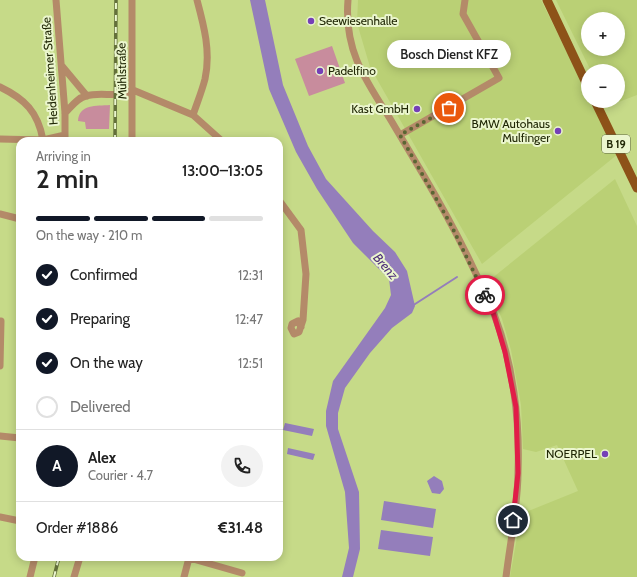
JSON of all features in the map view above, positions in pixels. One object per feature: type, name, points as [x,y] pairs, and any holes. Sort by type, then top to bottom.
[{"type":"main road","points":[[548,0],[581,72]]},
{"type":"main road","name":"B 19","points":[[598,108],[637,188]]},
{"type":"street","name":"Heidenheimer Straße","points":[[56,0],[62,66],[65,137]]},
{"type":"street","name":"Mühlstraße","points":[[132,0],[132,137]]},
{"type":"street","points":[[193,115],[205,79],[207,54],[204,27],[197,0]]},
{"type":"street","points":[[348,0],[348,25],[353,51],[361,73],[400,135],[445,214],[476,275],[494,315],[505,352],[516,407],[518,473],[506,577]]},
{"type":"street","points":[[400,135],[499,78],[463,14],[465,0]]},
{"type":"street","points":[[62,66],[87,96]]},
{"type":"street","points":[[0,87],[26,102],[36,115],[42,137]]},
{"type":"street","points":[[65,113],[77,101],[87,96],[126,94],[133,90],[193,115],[218,137]]},
{"type":"street","points":[[0,139],[16,139]]},
{"type":"street","points":[[283,209],[301,230],[305,285],[301,327]]},
{"type":"street","points":[[0,214],[16,218]]},
{"type":"street","points":[[0,366],[1,321]]},
{"type":"street","points":[[0,436],[16,438]]},
{"type":"street","points":[[0,517],[16,520]]},
{"type":"street","points":[[30,577],[34,561]]},
{"type":"street","points":[[74,577],[79,561]]},
{"type":"street","points":[[184,577],[187,561]]},
{"type":"street","points":[[202,561],[242,573]]},
{"type":"shaded area","points":[[358,0],[541,0],[581,81],[581,108],[595,108],[618,154],[482,264],[370,67],[357,23]]},
{"type":"shaded area","points":[[556,0],[637,0],[637,95],[625,100],[625,64],[588,64],[584,56],[625,56],[625,12],[581,12],[581,51]]},
{"type":"shaded area","name":"Padelfino","points":[[332,46],[345,83],[309,96],[295,59]]},
{"type":"shaded area","points":[[110,105],[109,129],[86,129],[85,122],[78,121],[81,111],[89,107]]},
{"type":"shaded area","points":[[615,179],[637,226],[637,577],[510,577],[521,514],[578,491],[557,445],[536,452],[523,449],[521,405],[511,350],[502,319],[486,283]]},
{"type":"water","name":"Brenz","points":[[250,0],[265,0],[283,85],[308,146],[326,179],[373,231],[395,252],[407,271],[415,306],[412,313],[392,328],[370,353],[345,388],[338,413],[338,429],[359,492],[360,549],[353,577],[342,577],[349,548],[345,492],[326,426],[326,411],[333,381],[385,308],[391,295],[389,279],[353,243],[317,189],[296,152],[269,89]]},
{"type":"water","points":[[285,423],[314,429],[312,436],[283,430]]},
{"type":"water","points":[[288,448],[315,454],[313,460],[287,454]]},
{"type":"water","points":[[434,476],[442,481],[444,489],[440,494],[432,493],[427,481]]},
{"type":"water","points":[[384,501],[436,509],[433,528],[381,520]]},
{"type":"water","points":[[381,530],[433,537],[430,556],[378,549]]},
{"type":"waterway","points":[[412,306],[457,277]]},
{"type":"railway","points":[[115,137],[116,0]]},
{"type":"railway","points":[[54,577],[58,561]]},
{"type":"way so far","points":[[449,108],[400,135],[451,225],[485,295]]},
{"type":"place","name":"Seewiesenhalle","points":[[311,21]]},
{"type":"place","name":"Padelfino","points":[[320,71]]},
{"type":"place","name":"Bosch Dienst KFZ","points":[[449,108]]},
{"type":"place","name":"Kast GmbH","points":[[417,109]]},
{"type":"place","name":"BMW Autohaus Mulfinger","points":[[558,131]]},
{"type":"place","name":"NOERPEL","points":[[605,454]]},
{"type":"route","points":[[485,295],[494,315],[505,352],[516,407],[518,473],[513,520]]}]
